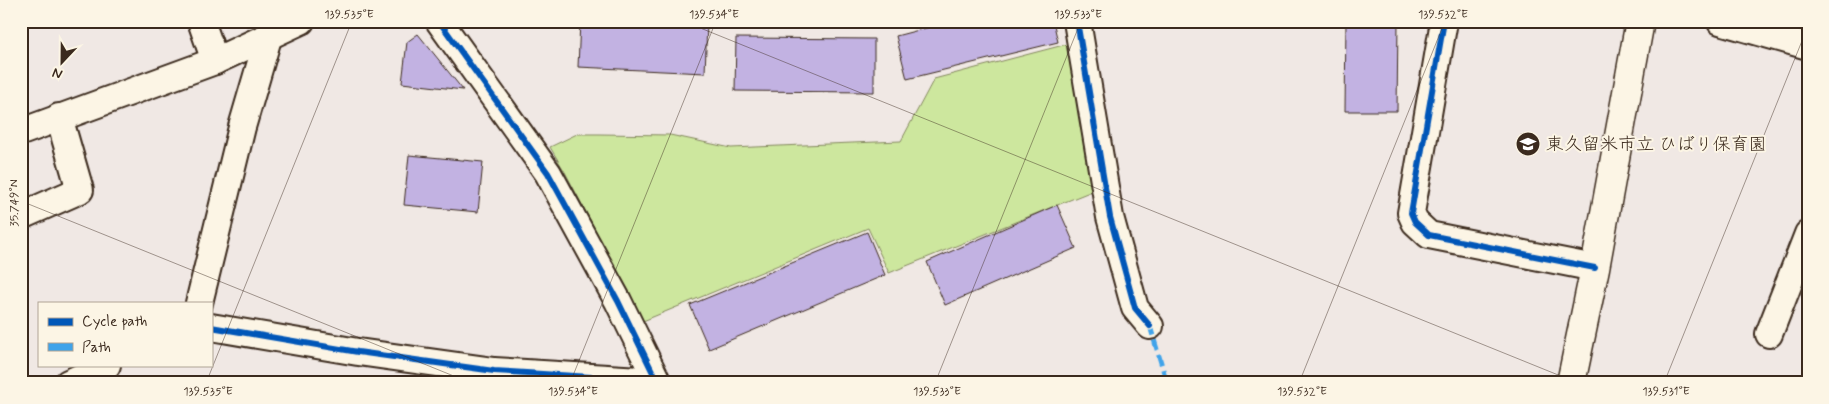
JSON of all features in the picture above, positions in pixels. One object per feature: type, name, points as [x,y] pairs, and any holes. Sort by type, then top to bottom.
[{"type":"street","points":[[201,21],[215,61]]},
{"type":"street","points":[[21,132],[215,61],[301,21]]},
{"type":"street","points":[[212,327],[358,352],[494,371],[648,381],[618,301],[548,173],[439,21]]},
{"type":"street","points":[[1077,21],[1110,217],[1135,308],[1150,326]]},
{"type":"street","points":[[1444,21],[1411,213],[1415,222],[1429,235],[1595,268]]},
{"type":"street","points":[[1572,383],[1640,21]]},
{"type":"street","points":[[1720,21],[1808,46]]},
{"type":"street","points":[[199,302],[242,127],[268,38]]},
{"type":"street","points":[[21,216],[80,190],[59,117]]},
{"type":"street","points":[[1769,334],[1799,283],[1808,234]]},
{"type":"street","points":[[68,383],[105,366]]},
{"type":"green space","points":[[1075,42],[1097,189],[889,273],[868,228],[643,321],[550,147],[577,134],[670,135],[731,148],[901,141],[934,79]]},
{"type":"building","points":[[580,21],[707,23],[705,73],[578,67]]},
{"type":"building","points":[[953,21],[1053,21],[1058,42],[907,79],[896,36]]},
{"type":"building","points":[[1346,21],[1398,21],[1397,111],[1345,111]]},
{"type":"building","points":[[418,34],[463,90],[402,83],[407,42]]},
{"type":"building","points":[[736,38],[874,39],[874,92],[735,91]]},
{"type":"building","points":[[409,155],[483,162],[478,212],[404,205]]},
{"type":"building","points":[[1057,205],[1076,248],[945,305],[927,262]]},
{"type":"building","points":[[867,232],[885,275],[709,349],[690,305]]},
{"type":"marked path","points":[[1150,326],[1167,383]]},
{"type":"cycle path","points":[[439,21],[548,173],[618,301],[658,383]]},
{"type":"cycle path","points":[[1077,21],[1110,217],[1135,308],[1150,326]]},
{"type":"cycle path","points":[[1444,21],[1411,213],[1415,222],[1429,235],[1595,268]]},
{"type":"cycle path","points":[[212,327],[358,352],[494,371],[640,380],[654,377]]},
{"type":"place","name":"東久留米市立 ひばり保育園","points":[[1528,144]]}]
